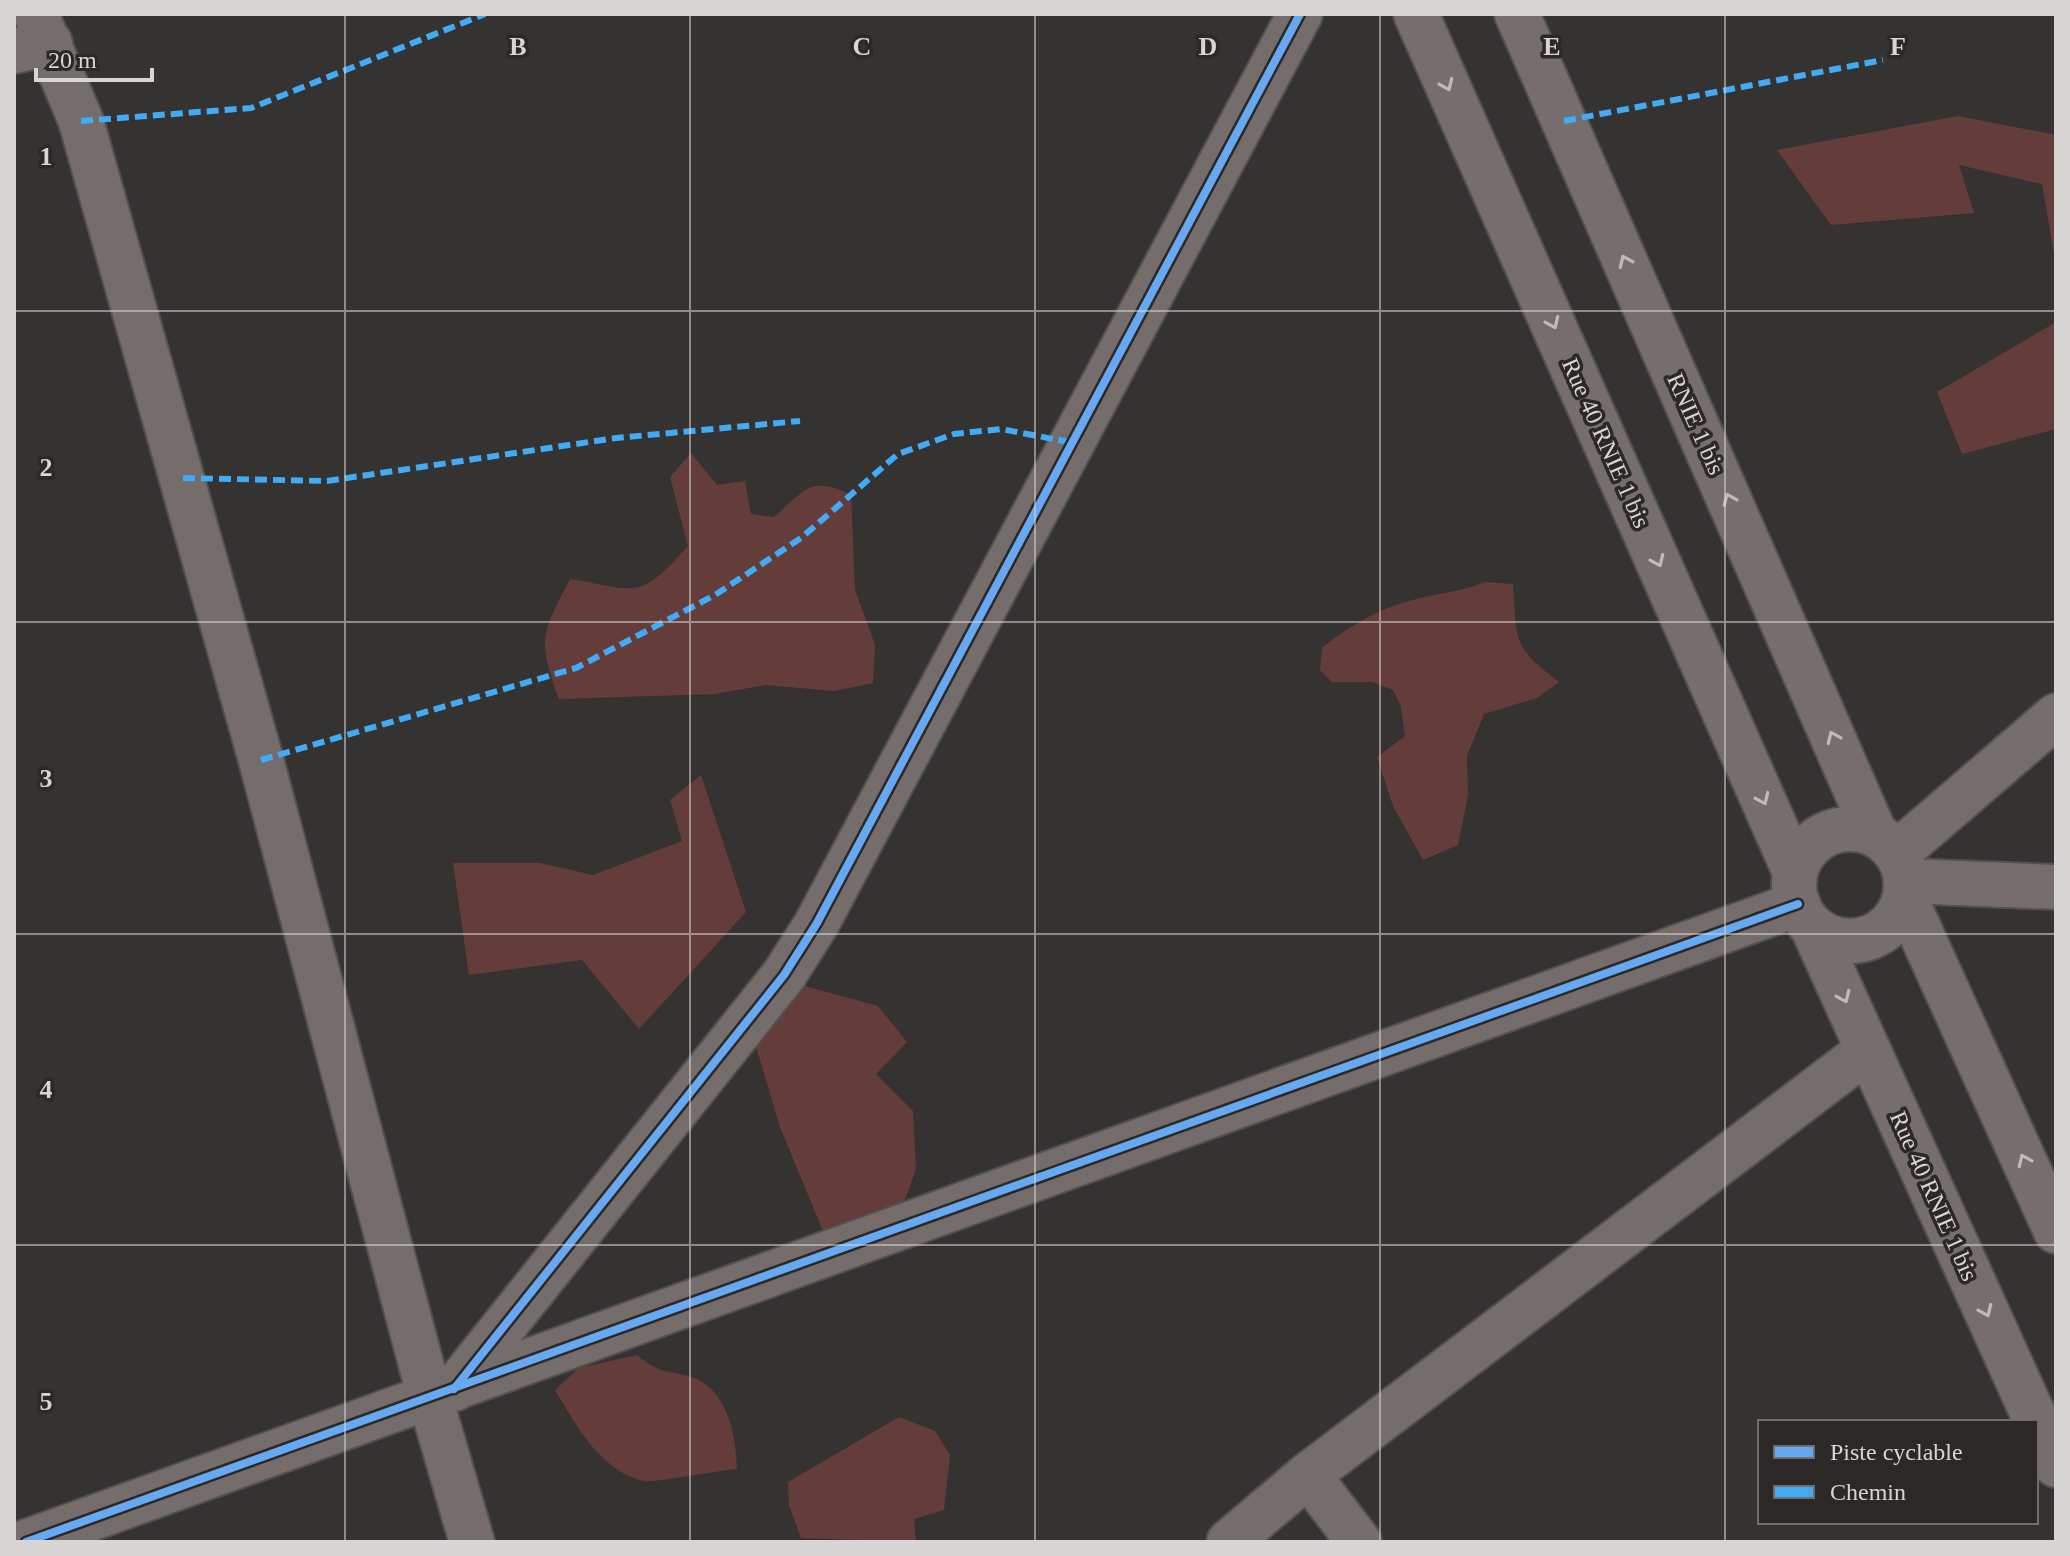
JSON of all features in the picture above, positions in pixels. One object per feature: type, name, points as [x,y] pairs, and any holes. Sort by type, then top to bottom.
[{"type":"main road","name":"Rue 40 RNIE 1 bis","points":[[1416,14],[1868,1050],[2036,1420]]},
{"type":"main road","name":"RNIE 1 bis","points":[[1517,14],[1896,867]]},
{"type":"main road","points":[[1896,867],[1898,916],[1884,930],[1867,939],[1847,941],[1828,937],[1802,900],[1804,853],[1818,839],[1836,830],[1856,829],[1896,867],[2056,1231]]},
{"type":"main road","name":"Rue 40 RNIE 1 bis","points":[[2038,1425],[2056,1465]]},
{"type":"street","points":[[442,1394],[784,975],[817,923],[1300,14]]},
{"type":"street","points":[[36,31],[81,121],[442,1394],[472,1542]]},
{"type":"street","points":[[1896,867],[2056,716]]},
{"type":"street","points":[[1896,867],[2056,887]]},
{"type":"street","points":[[26,1542],[1802,900]]},
{"type":"street","points":[[1229,1542],[1308,1475],[1868,1050]]},
{"type":"street","points":[[1308,1475],[1359,1542]]},
{"type":"shaded area","points":[[1958,116],[2056,135],[2056,266],[2042,184],[1959,165],[1974,213],[1831,225],[1777,150]]},
{"type":"shaded area","points":[[2056,322],[2056,429],[1962,454],[1937,392]]},
{"type":"shaded area","points":[[691,453],[717,485],[745,481],[751,514],[774,517],[801,493],[817,486],[851,495],[855,590],[875,645],[873,683],[834,691],[766,685],[715,694],[559,699],[547,663],[545,638],[570,579],[636,588],[647,584],[671,564],[688,546],[670,477]]},
{"type":"shaded area","points":[[1485,582],[1513,584],[1520,641],[1533,660],[1559,682],[1537,698],[1484,714],[1467,756],[1468,795],[1458,845],[1423,860],[1393,806],[1377,757],[1405,736],[1401,707],[1393,690],[1372,682],[1332,682],[1320,670],[1322,648],[1390,607]]},
{"type":"shaded area","points":[[701,775],[746,912],[639,1029],[582,960],[469,975],[453,863],[540,863],[593,875],[682,841],[670,800]]},
{"type":"shaded area","points":[[797,984],[878,1006],[907,1042],[876,1074],[913,1111],[916,1169],[901,1211],[832,1253],[780,1127],[754,1040]]},
{"type":"shaded area","points":[[637,1355],[655,1368],[701,1381],[712,1390],[727,1413],[737,1469],[644,1481],[614,1467],[591,1445],[555,1390],[579,1368]]},
{"type":"shaded area","points":[[899,1417],[935,1431],[950,1455],[944,1510],[914,1519],[916,1542],[801,1538],[789,1505],[788,1482]]},
{"type":"marked path","points":[[81,121],[251,108],[485,14]]},
{"type":"marked path","points":[[1564,121],[1883,60]]},
{"type":"marked path","points":[[183,478],[327,481],[616,438],[800,421]]},
{"type":"marked path","points":[[261,760],[576,668],[715,595],[801,538],[898,454],[954,434],[1001,429],[1074,443]]},
{"type":"cycle path","points":[[454,1389],[784,975],[817,923],[1300,14]]},
{"type":"cycle path","points":[[26,1542],[1798,904]]}]
